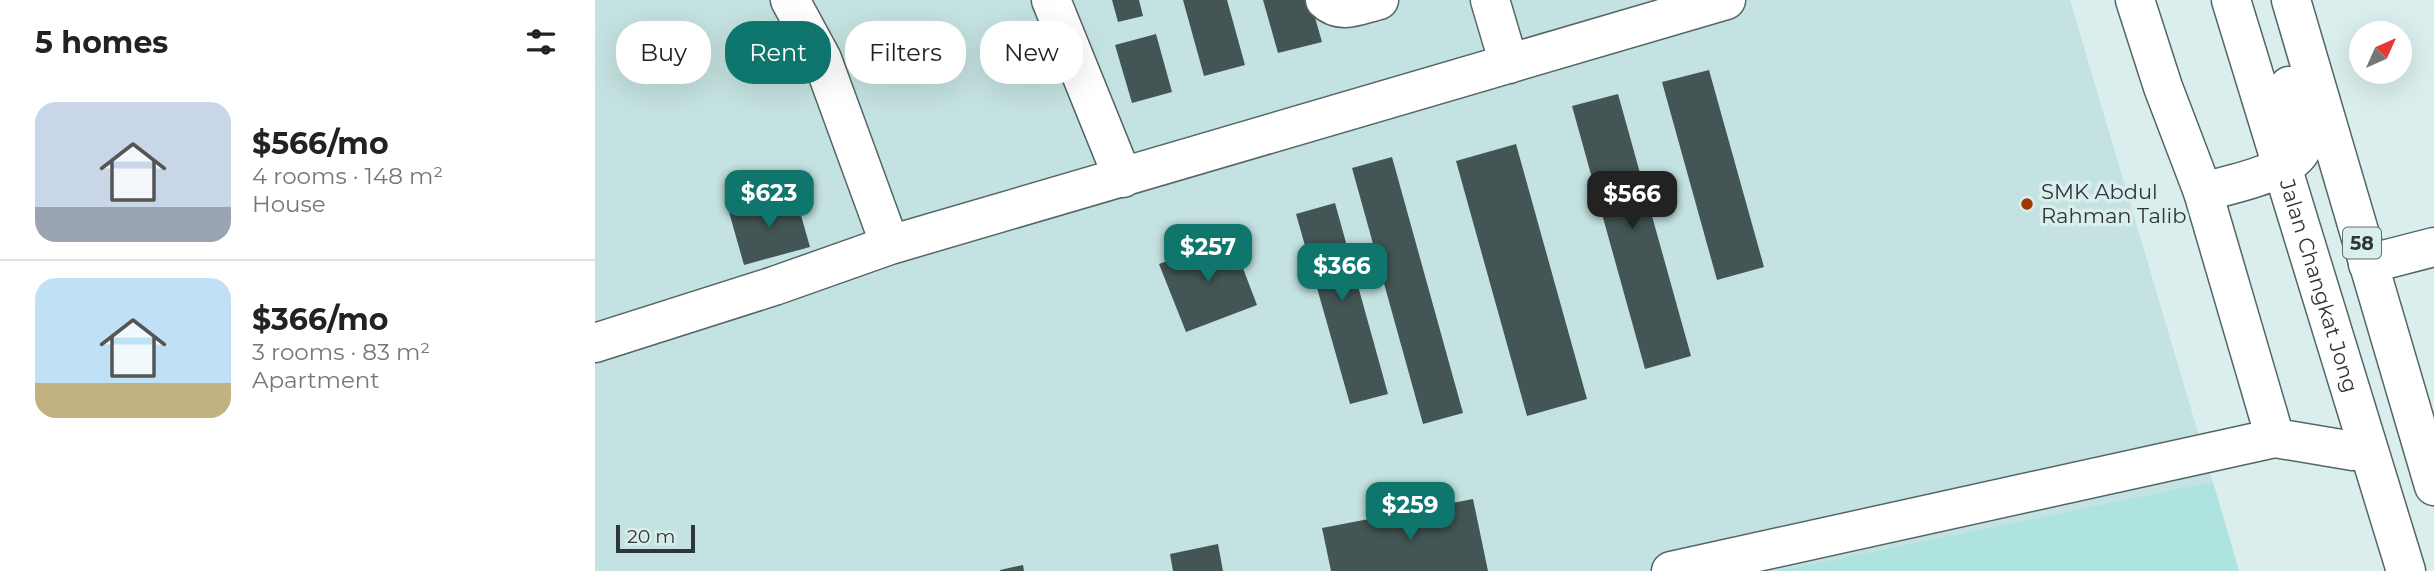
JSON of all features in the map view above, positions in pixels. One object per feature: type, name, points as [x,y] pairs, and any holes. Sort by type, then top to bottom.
[{"type":"main road","points":[[790,0],[822,59],[890,245]]},
{"type":"main road","points":[[1051,0],[1123,178]]},
{"type":"main road","points":[[1325,0],[1331,6],[1342,10],[1379,0]]},
{"type":"main road","points":[[1490,0],[1509,64]]},
{"type":"main road","points":[[595,343],[774,286],[890,245],[1726,0]]},
{"type":"main road","points":[[2135,0],[2163,87],[2203,192],[2275,438]]},
{"type":"main road","name":"Jalan Changkat Jong","points":[[2231,0],[2269,172],[2403,560]]},
{"type":"main road","points":[[2203,192],[2269,172],[2296,157],[2303,146],[2303,132],[2264,0]]},
{"type":"main road","name":"58","points":[[2291,0],[2434,486]]},
{"type":"main road","points":[[2269,172],[2336,409],[2403,560]]},
{"type":"main road","points":[[2269,172],[2300,172],[2313,181],[2322,196],[2369,347],[2434,492]]},
{"type":"main road","points":[[2368,264],[2434,247]]},
{"type":"main road","points":[[1671,571],[2275,438],[2353,450]]},
{"type":"shaded area","points":[[595,0],[2070,0],[2239,571],[595,571]]},
{"type":"shaded area","points":[[2213,482],[2239,571],[1780,571]]},
{"type":"building","points":[[1112,0],[1139,0],[1143,16],[1118,22]]},
{"type":"building","points":[[1183,0],[1227,0],[1245,65],[1204,76]]},
{"type":"building","points":[[1263,0],[1310,0],[1322,42],[1278,53]]},
{"type":"building","points":[[1156,34],[1172,92],[1132,103],[1115,45]]},
{"type":"building","points":[[1709,70],[1764,267],[1717,280],[1662,82]]},
{"type":"building","points":[[1618,94],[1691,356],[1645,369],[1572,106]]},
{"type":"building","points":[[1516,144],[1587,399],[1527,416],[1456,161]]},
{"type":"building","points":[[1392,157],[1463,413],[1423,424],[1352,168]]},
{"type":"building","points":[[795,194],[810,247],[744,265],[729,212]]},
{"type":"building","points":[[1335,203],[1388,394],[1350,404],[1296,214]]},
{"type":"building","points":[[1231,237],[1257,305],[1186,332],[1159,264]]},
{"type":"building","points":[[1473,499],[1488,571],[1331,571],[1322,528]]},
{"type":"building","points":[[1218,544],[1223,571],[1173,571],[1170,554]]},
{"type":"building","points":[[1023,565],[1024,571],[1000,571],[1000,570]]},
{"type":"place","name":"SMK Abdul Rahman Talib","points":[[2027,204]]}]
